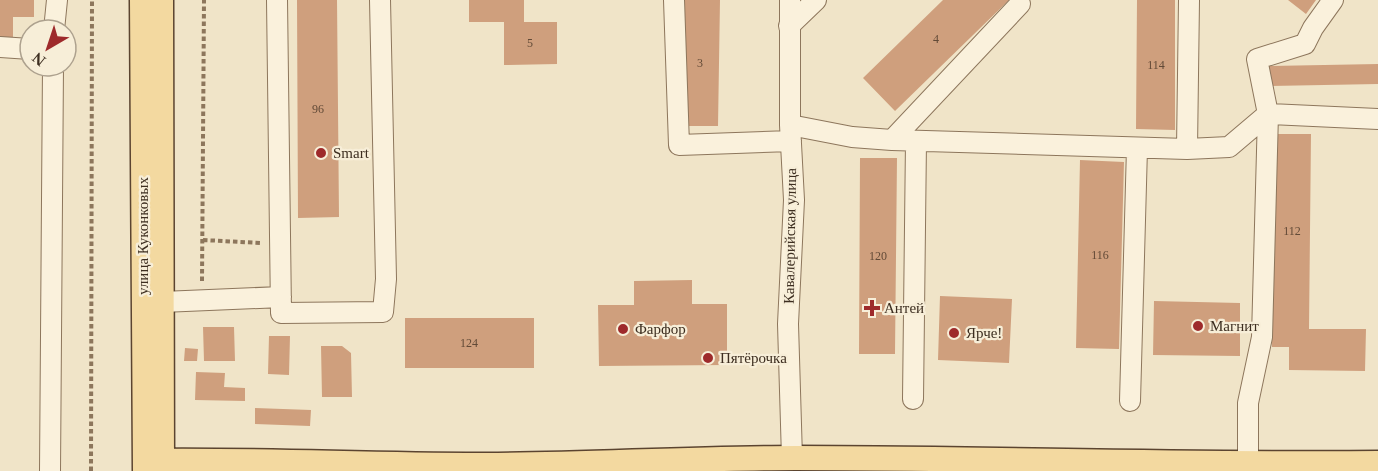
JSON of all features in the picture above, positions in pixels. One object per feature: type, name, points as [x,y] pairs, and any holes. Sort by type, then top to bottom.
[{"type":"main road","name":"улица Куконковых","points":[[142,0],[153,466]]},
{"type":"main road","name":"улица Куконковых","points":[[153,466],[162,302],[161,0]]},
{"type":"main road","points":[[153,466],[1378,464]]},
{"type":"street","points":[[55,18],[57,0]]},
{"type":"street","points":[[277,0],[281,313],[383,312],[386,279],[380,0]]},
{"type":"street","points":[[674,0],[678,145],[790,133],[916,141],[1187,149],[1228,147],[1269,114],[1378,119]]},
{"type":"street","name":"Кавалерийская улица","points":[[790,0],[790,133],[794,200],[788,324],[792,465]]},
{"type":"street","points":[[789,26],[816,0]]},
{"type":"street","points":[[1187,149],[1189,0]]},
{"type":"street","points":[[1248,464],[1248,403],[1262,337],[1269,114],[1257,60],[1305,44],[1313,28],[1333,0]]},
{"type":"street","points":[[892,140],[1020,3]]},
{"type":"street","points":[[0,46],[18,48]]},
{"type":"street","points":[[50,471],[53,78]]},
{"type":"street","points":[[914,399],[916,141]]},
{"type":"street","points":[[1130,401],[1137,148]]},
{"type":"street","points":[[162,302],[281,297]]},
{"type":"path","points":[[91,471],[92,0]]},
{"type":"path","points":[[202,300],[204,0]]},
{"type":"path","points":[[203,240],[280,243]]},
{"type":"building","points":[[0,0],[34,0],[34,17],[13,17],[13,38],[0,39]]},
{"type":"building","points":[[297,0],[337,0],[339,217],[298,218]]},
{"type":"building","points":[[469,0],[524,0],[524,22],[557,22],[557,64],[504,65],[504,22],[469,22]]},
{"type":"building","points":[[683,0],[720,0],[718,126],[681,126]]},
{"type":"building","points":[[943,0],[1009,0],[895,111],[863,78]]},
{"type":"building","points":[[1137,0],[1175,0],[1175,130],[1136,129]]},
{"type":"building","points":[[1288,0],[1316,0],[1306,14]]},
{"type":"building","points":[[1378,64],[1378,84],[1267,86],[1267,66]]},
{"type":"building","points":[[1274,134],[1311,134],[1309,329],[1366,329],[1365,371],[1289,370],[1289,347],[1272,347]]},
{"type":"building","points":[[860,158],[897,158],[895,354],[859,354]]},
{"type":"building","points":[[1080,160],[1124,162],[1119,349],[1076,348]]},
{"type":"building","points":[[692,280],[692,304],[727,304],[727,365],[599,366],[598,305],[634,305],[634,281]]},
{"type":"building","points":[[940,296],[1012,299],[1009,363],[938,360]]},
{"type":"building","points":[[1154,301],[1240,303],[1240,356],[1153,355]]},
{"type":"building","points":[[405,318],[534,318],[534,368],[405,368]]},
{"type":"building","points":[[203,327],[234,327],[235,361],[204,361]]},
{"type":"building","points":[[269,336],[290,336],[289,375],[268,374]]},
{"type":"building","points":[[321,346],[342,346],[351,353],[352,397],[322,397]]},
{"type":"building","points":[[185,348],[198,349],[197,361],[184,361]]},
{"type":"building","points":[[196,372],[225,373],[224,387],[245,388],[245,401],[195,400]]},
{"type":"building","points":[[255,408],[311,410],[310,426],[255,424]]},
{"type":"place","name":"Smart","points":[[321,153]]},
{"type":"place","name":"Антей","points":[[872,308]]},
{"type":"place","name":"Магнит","points":[[1198,326]]},
{"type":"place","name":"Фарфор","points":[[623,329]]},
{"type":"place","name":"Ярче!","points":[[954,333]]},
{"type":"place","name":"Пятёрочка","points":[[708,358]]}]
